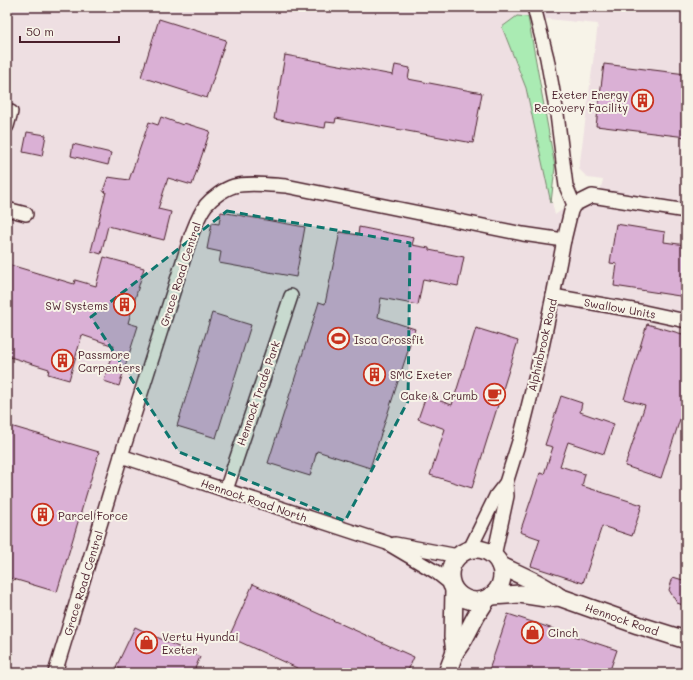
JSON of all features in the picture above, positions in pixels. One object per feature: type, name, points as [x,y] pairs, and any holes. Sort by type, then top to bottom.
[{"type":"main road","points":[[447,673],[455,652],[464,639],[476,616],[500,585],[502,571],[497,560],[483,550],[464,553],[451,566],[450,572],[453,587],[453,636],[455,652]]},
{"type":"main road","name":"Hennock Road","points":[[497,560],[551,590],[559,597],[686,640]]},
{"type":"main road","points":[[453,587],[466,600],[473,601],[490,597]]},
{"type":"main road","name":"Hennock Road","points":[[490,597],[520,594],[546,598],[559,597]]},
{"type":"street","points":[[534,7],[547,58],[557,114],[566,186],[574,205],[592,196],[686,211]]},
{"type":"street","points":[[7,126],[11,112]]},
{"type":"street","name":"Grace Road Central","points":[[55,673],[121,456],[191,236],[198,217],[206,205],[216,196],[234,186],[259,184],[286,186],[523,234],[564,240]]},
{"type":"street","name":"Alphinbrook Road","points":[[464,553],[496,496],[506,483],[531,396],[564,240],[571,211],[574,205]]},
{"type":"street","points":[[7,209],[26,214]]},
{"type":"street","name":"Hennock Trade Park","points":[[226,490],[291,296]]},
{"type":"street","name":"Swallow Units","points":[[553,296],[686,321]]},
{"type":"street","name":"Hennock Road North","points":[[121,456],[387,543],[464,553]]},
{"type":"street","name":"Alphinbrook Road","points":[[497,560],[507,496],[506,483]]},
{"type":"street","name":"Hennock Road North","points":[[387,543],[436,572],[453,587]]},
{"type":"highlighted area","points":[[227,211],[410,243],[408,401],[345,521],[179,452],[91,317]]},
{"type":"shaded area","points":[[7,7],[686,7],[686,673],[7,673]],"holes":[[[517,16],[598,24],[579,169],[588,178],[603,180],[600,190],[589,190],[555,215],[526,88],[502,27]]]},
{"type":"green space","points":[[517,16],[528,17],[555,167],[551,203],[526,88],[502,27]]},
{"type":"building","points":[[159,19],[226,40],[207,98],[141,77]]},
{"type":"building","points":[[285,55],[393,75],[395,65],[410,68],[408,79],[482,93],[473,143],[336,118],[335,123],[326,122],[325,128],[274,119]]},
{"type":"building","name":"Exeter Energy Recovery Facility","points":[[604,64],[686,74],[686,137],[596,126]]},
{"type":"building","points":[[161,117],[183,125],[184,123],[210,131],[192,185],[168,178],[158,209],[171,212],[164,240],[108,226],[101,254],[91,251],[106,192],[103,191],[108,177],[129,180],[149,122],[158,125]]},
{"type":"building","points":[[27,132],[46,135],[42,156],[23,152]]},
{"type":"building","points":[[73,144],[111,153],[108,165],[71,156]]},
{"type":"building","points":[[221,212],[305,227],[296,277],[219,263],[221,252],[207,249],[212,223],[219,224]]},
{"type":"building","points":[[616,224],[665,232],[664,242],[686,245],[686,297],[614,286],[617,264],[610,263]]},
{"type":"building","points":[[359,227],[414,238],[412,245],[464,257],[458,286],[423,279],[418,305],[381,298],[378,317],[415,329],[370,468],[317,451],[310,476],[268,463],[319,302],[325,304],[340,232],[358,235]]},
{"type":"building","points":[[104,257],[144,268],[128,323],[138,326],[119,386],[104,381],[114,346],[82,335],[69,380],[48,374],[49,369],[7,356],[7,264],[74,284],[75,280],[96,286]]},
{"type":"building","points":[[212,313],[251,325],[216,438],[177,426]]},
{"type":"building","points":[[647,324],[686,335],[686,417],[681,416],[661,478],[625,466],[645,405],[624,399]]},
{"type":"building","points":[[476,328],[518,341],[472,488],[430,475],[445,429],[418,419],[426,396],[452,405]]},
{"type":"building","points":[[561,396],[582,403],[580,412],[614,424],[604,454],[568,442],[560,466],[585,474],[582,486],[642,505],[632,536],[602,526],[583,583],[531,566],[540,539],[520,532],[540,473],[544,474],[553,447],[545,445]]},
{"type":"building","name":"Parcel Force","points":[[7,425],[99,452],[57,592],[7,577]]},
{"type":"building","points":[[673,577],[686,581],[686,606],[677,603],[669,590]]},
{"type":"building","points":[[253,584],[414,657],[407,673],[308,673],[229,637]]},
{"type":"building","name":"Cinch","points":[[508,614],[617,650],[609,673],[488,673]]},
{"type":"building","name":"Vertu Hyundai Exeter","points":[[135,627],[200,657],[193,673],[129,673],[116,667]]},
{"type":"place","name":"Exeter Energy Recovery Facility","points":[[643,100]]},
{"type":"place","name":"SW Systems","points":[[124,305]]},
{"type":"place","name":"Isca Crossfit","points":[[338,339]]},
{"type":"place","name":"Passmore Carpenters","points":[[63,360]]},
{"type":"place","name":"SMC Exeter","points":[[375,374]]},
{"type":"place","name":"Cake & Crumb","points":[[494,395]]},
{"type":"place","name":"Parcel Force","points":[[43,515]]},
{"type":"place","name":"Cinch","points":[[532,632]]},
{"type":"place","name":"Vertu Hyundai Exeter","points":[[147,642]]}]
